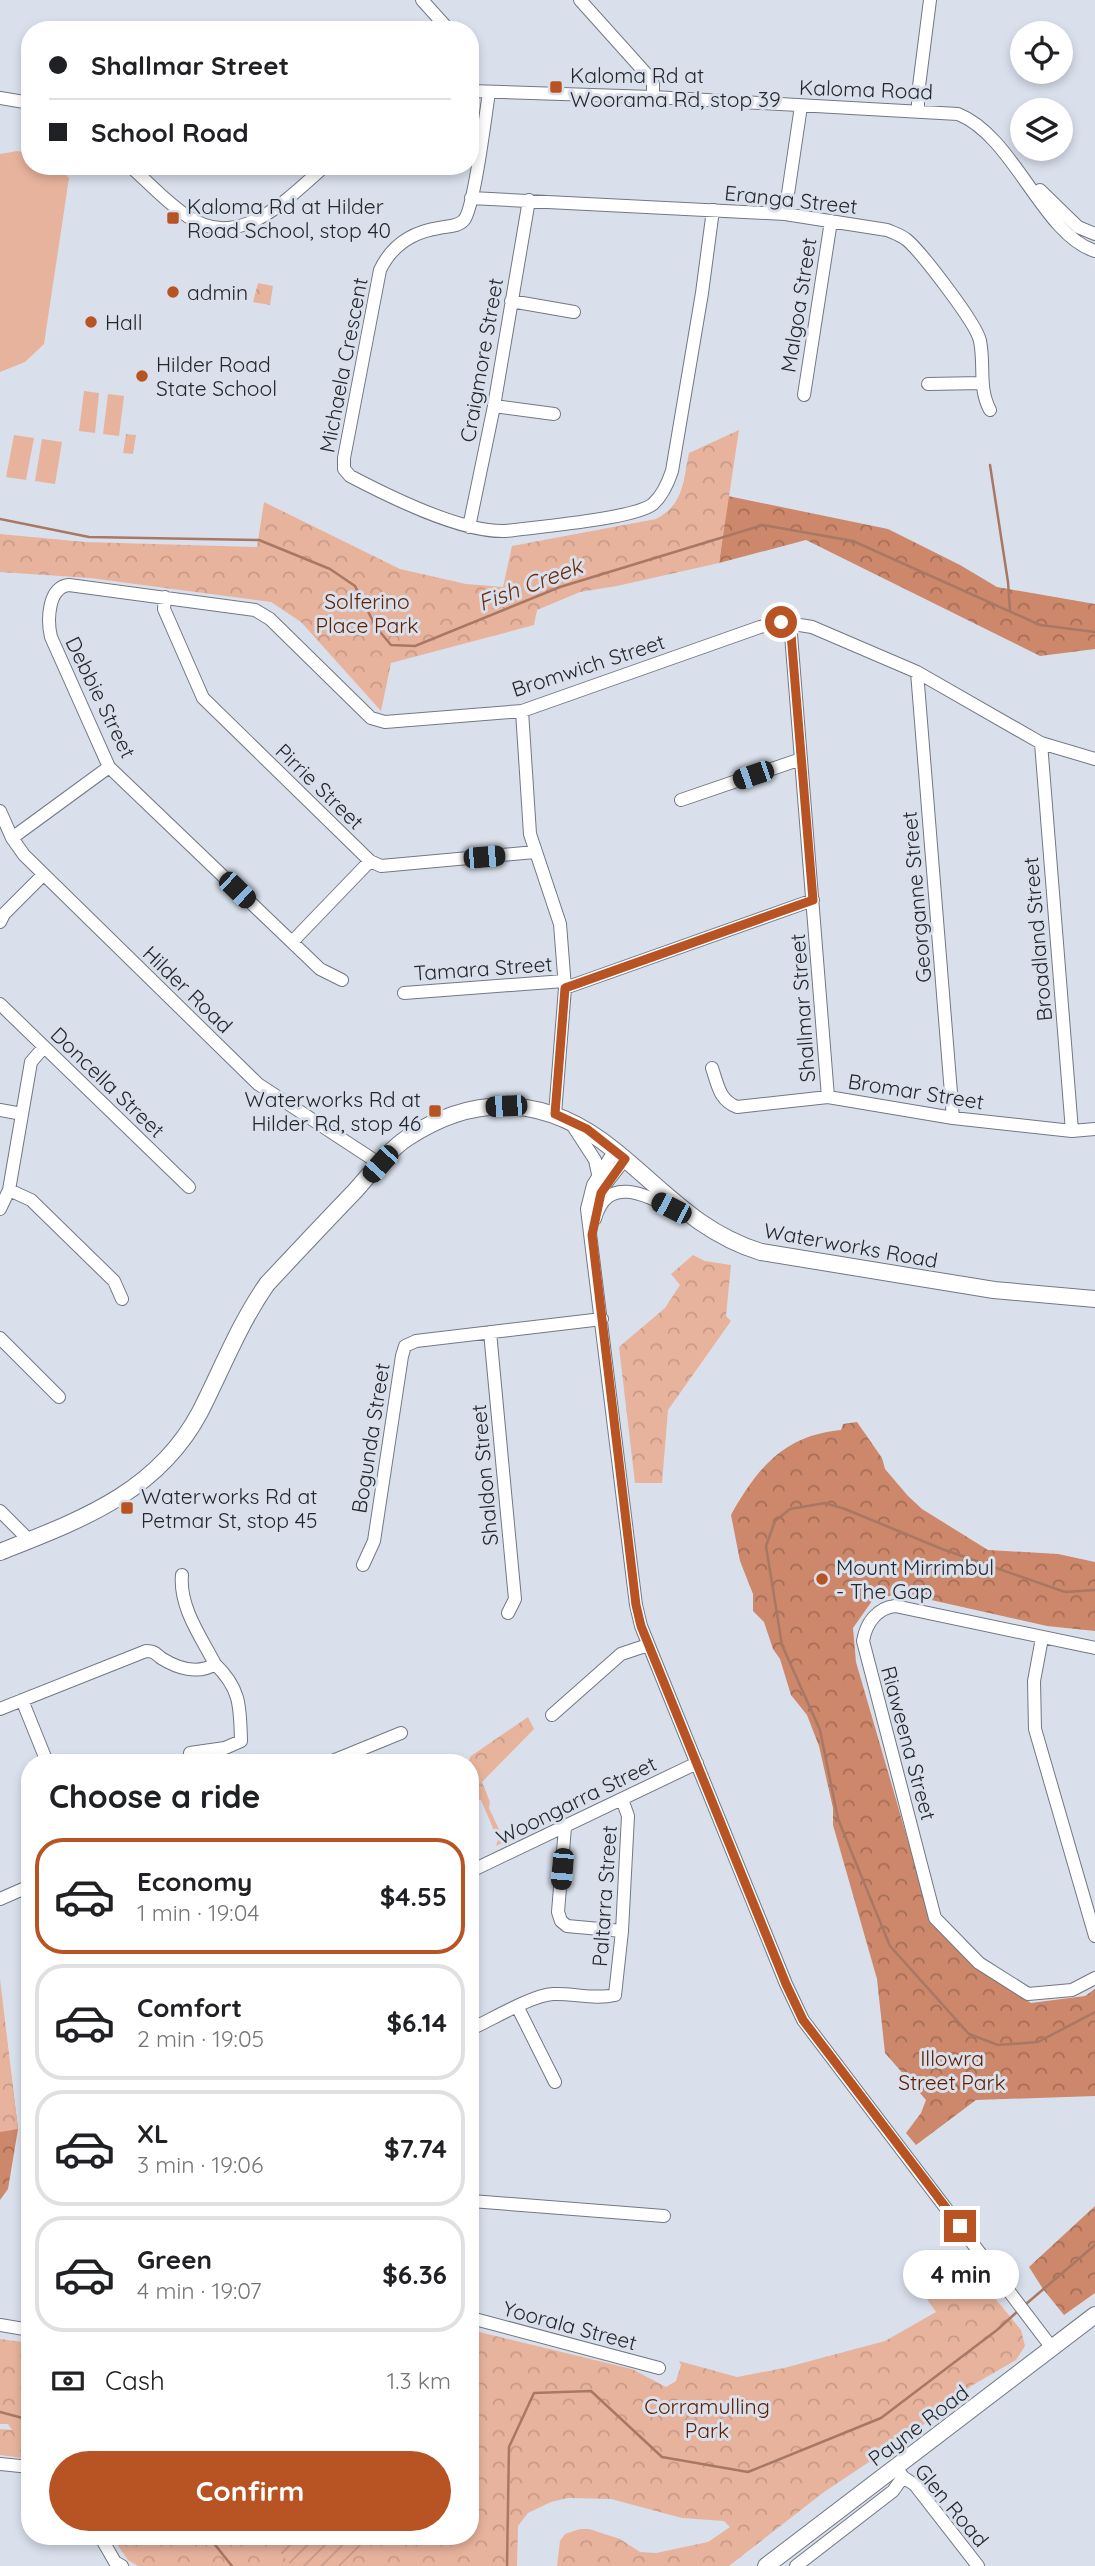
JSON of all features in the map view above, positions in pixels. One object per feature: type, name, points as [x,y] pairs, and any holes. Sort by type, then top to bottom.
[{"type":"main road","name":"Waterworks Road","points":[[0,1552],[111,1503],[136,1488],[163,1464],[183,1440],[199,1414],[241,1327],[267,1284],[407,1138],[461,1113],[482,1107],[530,1107],[587,1129],[692,1218],[727,1239],[761,1252],[994,1290],[1095,1299]]},
{"type":"main road","name":"Payne Road","points":[[766,2566],[900,2472],[1095,2315]]},
{"type":"street","points":[[422,0],[441,21]]},
{"type":"street","points":[[580,0],[650,78],[653,97]]},
{"type":"street","points":[[918,110],[930,0]]},
{"type":"street","name":"Kaloma Road","points":[[479,91],[948,112],[978,124],[1066,233],[1095,251]]},
{"type":"street","points":[[479,151],[489,92]]},
{"type":"street","points":[[0,98],[21,102]]},
{"type":"street","points":[[785,214],[801,106]]},
{"type":"street","points":[[140,175],[187,217],[216,228],[248,225],[265,216],[314,175]]},
{"type":"street","points":[[471,198],[475,175]]},
{"type":"street","name":"Kaloma Road","points":[[1023,177],[1055,203],[1078,227],[1095,234]]},
{"type":"street","name":"Eranga Street","points":[[471,198],[785,214],[899,234],[919,251],[976,330],[982,352],[985,401],[990,410]]},
{"type":"street","name":"Michaela Crescent","points":[[471,198],[468,214],[461,223],[403,240],[385,259],[377,281],[343,465],[346,473],[355,479],[469,527],[506,531],[599,518],[646,508],[659,497],[672,471],[713,210]]},
{"type":"street","name":"Craigmore Street","points":[[469,527],[494,406],[529,200]]},
{"type":"street","name":"Malgoa Street","points":[[804,395],[831,221]]},
{"type":"street","points":[[511,301],[574,312]]},
{"type":"street","points":[[928,384],[982,383]]},
{"type":"street","points":[[494,406],[554,414]]},
{"type":"street","name":"Bromwich Street","points":[[62,586],[246,607],[263,614],[378,722],[522,711],[760,627],[790,622],[812,628],[917,673],[1041,743],[1095,759]]},
{"type":"street","name":"Debbie Street","points":[[62,586],[54,592],[51,637],[109,767],[320,970],[342,980]]},
{"type":"street","name":"Pirrie Street","points":[[165,597],[163,609],[203,698],[370,861]]},
{"type":"street","name":"Shallmar Street","points":[[790,622],[828,1097]]},
{"type":"street","name":"Georganne Street","points":[[917,673],[953,1118]]},
{"type":"street","points":[[522,711],[530,834],[560,925],[564,984],[561,1117],[596,1160],[598,1174]]},
{"type":"street","name":"Broadland Street","points":[[1041,743],[1072,1131]]},
{"type":"street","points":[[681,800],[801,759]]},
{"type":"street","points":[[12,838],[109,767]]},
{"type":"street","name":"Hilder Road","points":[[0,811],[12,838],[43,875],[258,1084],[380,1164]]},
{"type":"street","points":[[292,942],[370,861],[381,866],[535,852]]},
{"type":"street","points":[[0,922],[4,914],[43,875]]},
{"type":"street","name":"Tamara Street","points":[[404,993],[564,984],[813,900]]},
{"type":"street","name":"Doncella Street","points":[[0,1004],[189,1187]]},
{"type":"street","points":[[0,1209],[9,1190],[31,1062],[44,1047]]},
{"type":"street","name":"Bromar Street","points":[[712,1069],[722,1096],[729,1104],[737,1107],[828,1097],[953,1118],[1072,1131],[1095,1129]]},
{"type":"street","points":[[0,1110],[22,1114]]},
{"type":"street","points":[[620,1155],[598,1174],[589,1193],[587,1206],[636,1605],[648,1645],[803,2020],[1052,2348]]},
{"type":"street","points":[[592,1235],[601,1193],[620,1155]]},
{"type":"street","points":[[9,1190],[31,1199],[114,1281],[122,1299]]},
{"type":"street","points":[[595,1219],[604,1200],[617,1193],[629,1191],[643,1194],[692,1218]]},
{"type":"street","name":"Bogunda Street","points":[[363,1565],[374,1541],[405,1346],[416,1340],[602,1319]]},
{"type":"street","name":"Shaldon Street","points":[[490,1332],[515,1599],[509,1613]]},
{"type":"street","points":[[0,1338],[60,1397]]},
{"type":"street","points":[[0,1511],[29,1540]]},
{"type":"street","points":[[182,1575],[181,1589],[188,1611],[215,1664],[231,1681],[239,1699],[241,1741],[225,1748],[190,1753]]},
{"type":"street","name":"Riaweena Street","points":[[1095,1648],[895,1606],[886,1607],[873,1617],[863,1640],[935,1918],[979,1963],[1028,1994],[1072,1990],[1095,1978]]},
{"type":"street","points":[[1042,1638],[1034,1681],[1035,1729],[1095,1936]]},
{"type":"street","points":[[552,1715],[621,1654],[648,1645]]},
{"type":"street","points":[[0,1709],[146,1651],[152,1651],[175,1666],[188,1669],[207,1669],[215,1664]]},
{"type":"street","points":[[22,1700],[44,1754]]},
{"type":"street","points":[[350,1754],[401,1733]]},
{"type":"street","name":"Woongarra Street","points":[[479,1867],[697,1763]]},
{"type":"street","name":"Paltarra Street","points":[[518,2008],[541,1996],[554,1994],[602,1998],[615,1996],[622,1931],[628,1816],[622,1799]]},
{"type":"street","points":[[565,1826],[558,1912],[561,1921],[567,1926],[622,1931]]},
{"type":"street","points":[[0,1899],[21,1890]]},
{"type":"street","points":[[479,2025],[518,2008],[555,2082]]},
{"type":"street","points":[[479,2202],[664,2216]]},
{"type":"street","name":"Yoorala Street","points":[[479,2320],[659,2368]]},
{"type":"street","points":[[0,2325],[21,2328]]},
{"type":"street","points":[[0,2464],[21,2466]]},
{"type":"street","name":"Payne Road","points":[[796,2566],[894,2491],[900,2472]]},
{"type":"street","name":"Glen Road","points":[[900,2472],[915,2485],[978,2566]]},
{"type":"street","points":[[105,2545],[116,2565]]},
{"type":"green space","points":[[21,152],[21,175],[66,175],[69,178],[44,344],[25,362],[0,372],[0,154]]},
{"type":"green space","points":[[258,283],[273,286],[270,305],[253,302]]},
{"type":"green space","points":[[84,391],[99,393],[95,433],[79,431]]},
{"type":"green space","points":[[108,394],[124,396],[119,436],[103,434]]},
{"type":"green space","name":"Solferino Place Park","points":[[739,430],[719,563],[580,592],[537,610],[534,625],[391,663],[381,711],[301,622],[271,602],[90,578],[0,572],[0,534],[85,542],[257,547],[264,502],[400,569],[466,584],[503,587],[512,546],[656,519],[672,506],[681,491],[689,453]]},
{"type":"green space","points":[[126,434],[136,435],[133,454],[123,453]]},
{"type":"green space","points":[[14,435],[34,438],[26,480],[6,477]]},
{"type":"green space","points":[[42,439],[62,442],[55,484],[35,481]]},
{"type":"green space","points":[[728,496],[888,529],[997,587],[1095,604],[1095,649],[1040,656],[806,540],[719,563]]},
{"type":"green space","points":[[693,1255],[705,1261],[731,1265],[726,1316],[731,1321],[668,1410],[662,1483],[635,1483],[619,1347],[665,1308],[680,1285],[671,1274]]},
{"type":"green space","name":"Illowra Street Park","points":[[857,1422],[882,1458],[885,1469],[908,1496],[922,1509],[988,1550],[1058,1554],[1095,1562],[1095,1631],[1047,1626],[900,1593],[872,1601],[853,1628],[856,1662],[931,1920],[981,1972],[1031,2003],[1085,1996],[1095,1989],[1095,2096],[976,2100],[916,2145],[906,2133],[921,2113],[926,2100],[885,2053],[877,1979],[833,1825],[833,1808],[819,1746],[807,1715],[791,1695],[780,1659],[773,1649],[764,1622],[753,1611],[753,1594],[740,1561],[731,1515],[762,1469],[788,1447],[821,1433],[841,1430],[843,1424]]},
{"type":"green space","points":[[528,1717],[534,1729],[482,1782],[490,1802],[489,1808],[503,1838],[508,1840],[496,1846],[498,1840],[479,1800],[479,1754],[474,1754]]},
{"type":"green space","points":[[0,1979],[18,2129],[0,2132]]},
{"type":"green space","points":[[0,1987],[18,2129],[8,2189],[0,2200]]},
{"type":"green space","points":[[1095,2206],[1095,2293],[1064,2315],[1029,2267]]},
{"type":"green space","name":"Corramulling Park","points":[[966,2263],[1021,2330],[1025,2346],[1016,2360],[971,2386],[917,2430],[824,2492],[729,2566],[557,2566],[560,2541],[565,2534],[580,2529],[589,2529],[620,2539],[640,2552],[656,2553],[708,2542],[730,2527],[724,2521],[682,2518],[611,2499],[568,2498],[551,2502],[528,2513],[518,2526],[517,2566],[138,2566],[128,2560],[117,2545],[479,2545],[479,2332],[632,2369],[666,2387],[676,2381],[681,2365],[679,2361],[737,2377],[784,2368],[885,2341],[936,2312],[924,2295]]},
{"type":"green space","points":[[0,2339],[21,2342],[21,2458],[0,2455],[0,2429],[12,2430],[8,2424],[0,2424]]},
{"type":"green space","points":[[274,2545],[362,2545],[340,2566],[292,2566]]},
{"type":"waterway","points":[[990,465],[1010,610]]},
{"type":"waterway","name":"Fish Creek","points":[[0,519],[89,537],[259,540],[330,569],[355,586],[376,627],[391,645],[415,646],[560,587],[763,525],[853,541],[1040,625],[1095,632]]},
{"type":"waterway","points":[[1095,1590],[1065,1592],[942,1549],[825,1503],[790,1509],[775,1521],[766,1546],[782,1645],[820,1730],[838,1819],[890,1946],[969,2034],[998,2045],[1038,2042],[1095,2012]]},
{"type":"waterway","points":[[1026,2304],[1095,2245]]},
{"type":"waterway","points":[[507,2566],[509,2447],[534,2393],[591,2391],[662,2457],[748,2472],[881,2418],[1018,2311]]},
{"type":"waterway","points":[[0,2412],[21,2418]]},
{"type":"waterway","points":[[215,2545],[232,2566]]},
{"type":"place","name":"Kaloma Rd at Woorama Rd, stop 39","points":[[556,87]]},
{"type":"place","name":"Kaloma Rd at Hilder Road School, stop 40","points":[[173,218]]},
{"type":"place","name":"admin","points":[[173,292]]},
{"type":"place","name":"Hall","points":[[91,322]]},
{"type":"place","name":"Hilder Road State School","points":[[142,376]]},
{"type":"place","name":"Waterworks Rd at Hilder Rd, stop 46","points":[[435,1111]]},
{"type":"place","name":"Waterworks Rd at Petmar St, stop 45","points":[[127,1508]]},
{"type":"place","name":"Mount Mirrimbul - The Gap","points":[[822,1579]]},
{"type":"route","points":[[781,622],[790,622],[813,900],[565,988],[555,1114],[587,1129],[625,1159],[601,1193],[592,1235],[636,1605],[641,1626],[803,2020],[960,2226]]}]
